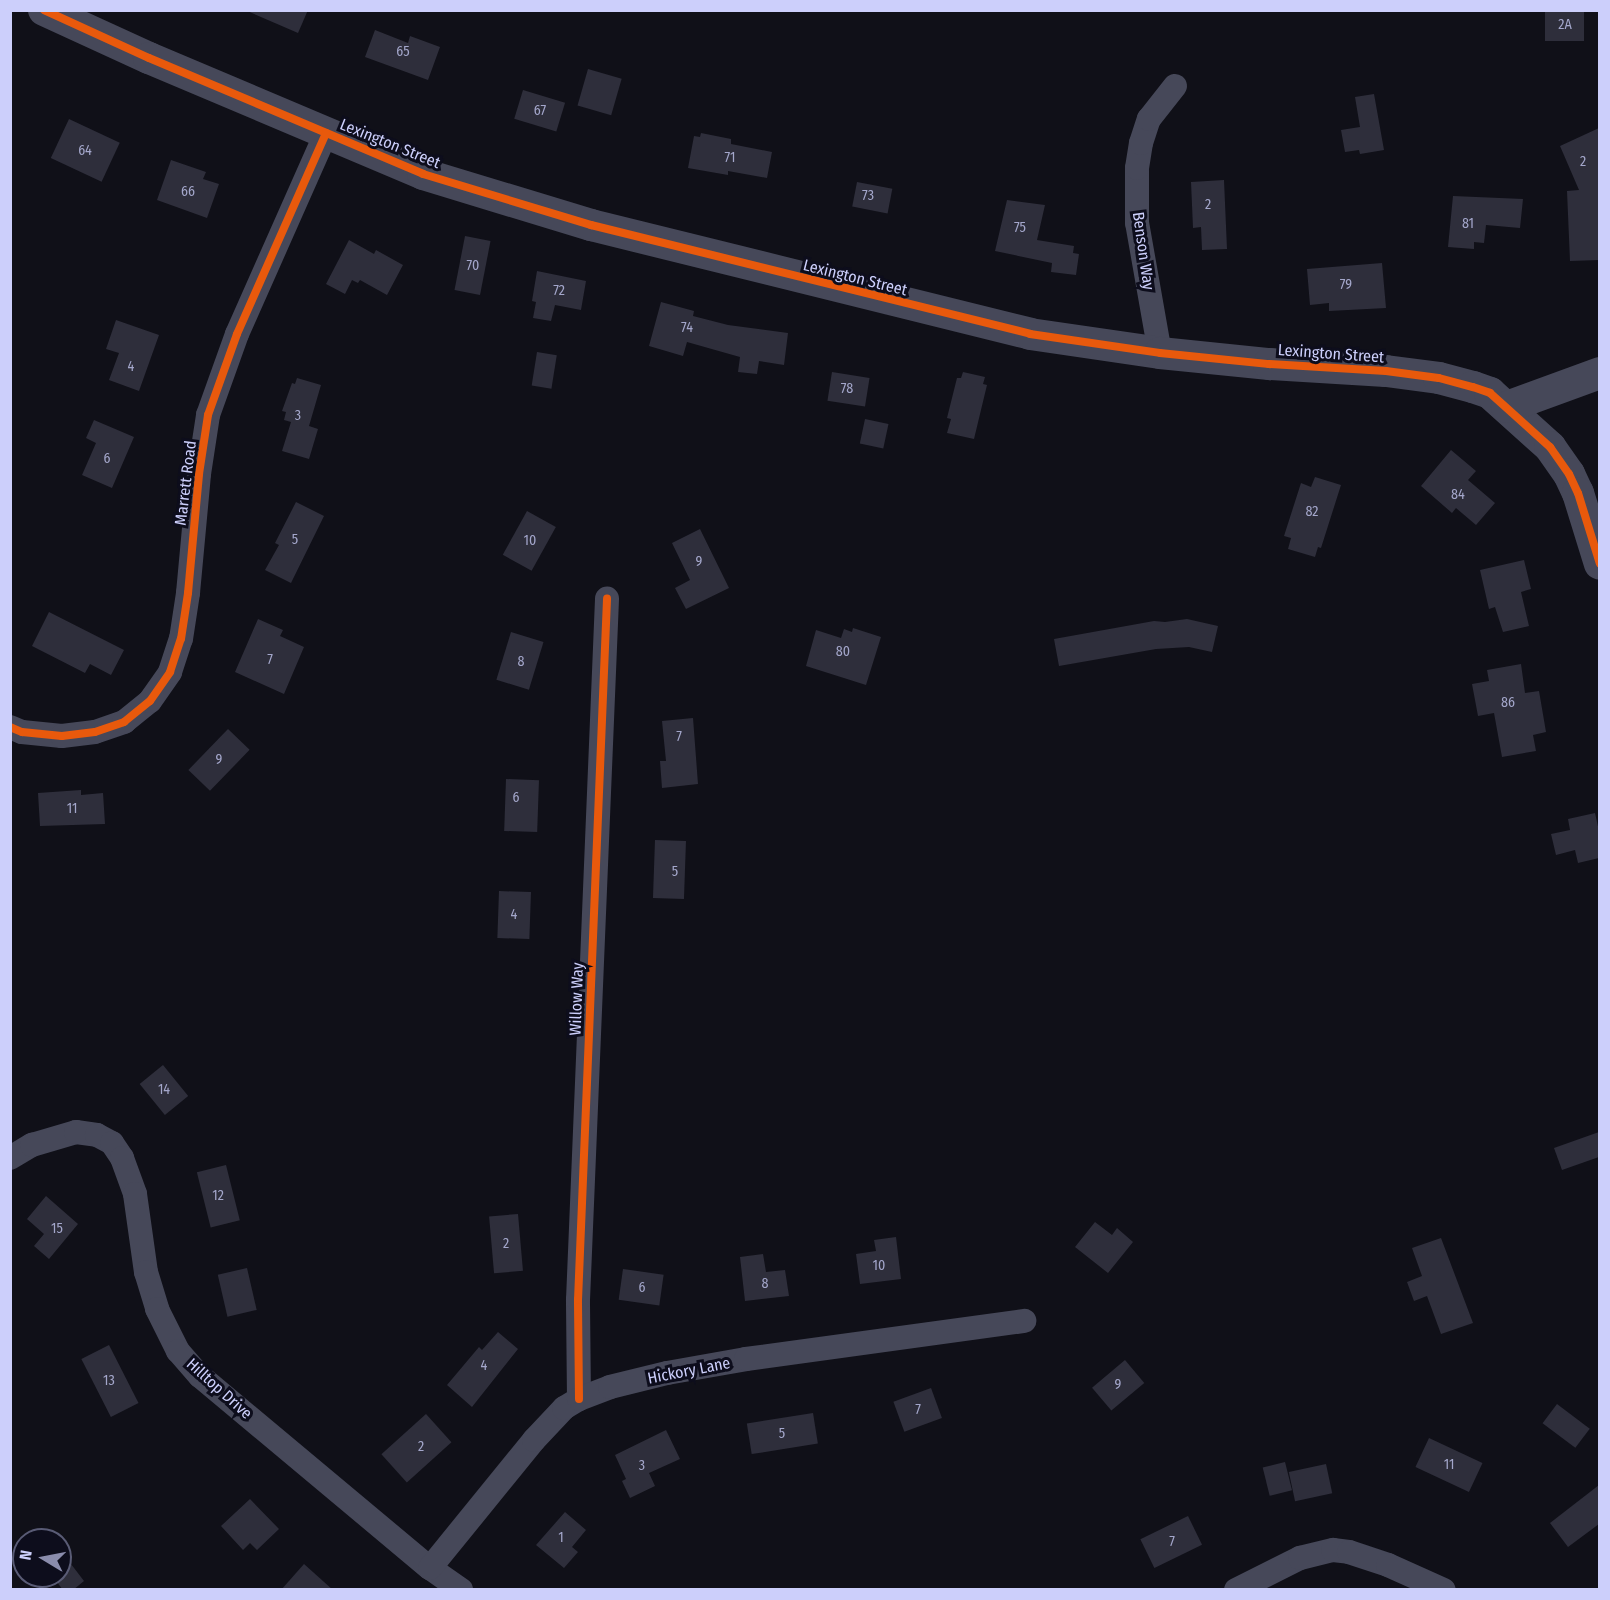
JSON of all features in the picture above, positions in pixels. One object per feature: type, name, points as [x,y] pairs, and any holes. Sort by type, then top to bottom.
[{"type":"street","name":"Lexington Street","points":[[44,10],[423,174],[591,225],[1019,332],[1160,353],[1439,378],[1491,393],[1550,447],[1569,474],[1586,515],[1599,564]]},
{"type":"street","name":"Benson Way","points":[[1160,353],[1137,223],[1137,168],[1141,142],[1149,119],[1175,86]]},
{"type":"street","name":"Marrett Road","points":[[10,727],[22,732],[62,736],[95,732],[124,722],[142,708],[150,701],[170,672],[181,639],[188,593],[199,474],[208,414],[237,334],[326,133]]},
{"type":"street","points":[[1507,407],[1599,373]]},
{"type":"street","name":"Willow Way","points":[[579,1399],[578,1311],[607,599]]},
{"type":"street","name":"Hilltop Drive","points":[[10,1158],[32,1145],[76,1132],[97,1135],[112,1143],[122,1158],[135,1194],[146,1272],[157,1309],[178,1351],[200,1376],[430,1568],[461,1590]]},
{"type":"street","name":"Hickory Lane","points":[[430,1568],[534,1440],[564,1408],[579,1399],[610,1387],[667,1373],[746,1359],[1024,1321]]},
{"type":"street","points":[[1236,1590],[1300,1558],[1333,1550],[1349,1552],[1388,1565],[1444,1590]]},
{"type":"building","points":[[245,10],[308,10],[298,33]]},
{"type":"building","points":[[1545,10],[1584,10],[1584,41],[1545,41]]},
{"type":"building","points":[[375,30],[408,43],[410,36],[440,47],[428,80],[365,57]]},
{"type":"building","points":[[588,69],[622,79],[611,115],[578,106]]},
{"type":"building","points":[[523,90],[565,103],[556,132],[514,119]]},
{"type":"building","points":[[1374,94],[1384,150],[1360,154],[1359,150],[1345,152],[1341,130],[1360,127],[1355,97]]},
{"type":"building","points":[[69,119],[120,143],[102,182],[51,158]]},
{"type":"building","points":[[1599,128],[1599,260],[1570,261],[1567,191],[1579,190],[1560,146]]},
{"type":"building","points":[[701,133],[731,139],[731,144],[772,152],[767,178],[728,171],[728,175],[688,168],[694,136],[700,137]]},
{"type":"building","points":[[171,160],[206,172],[203,179],[219,184],[207,218],[157,200]]},
{"type":"building","points":[[1224,180],[1227,249],[1202,250],[1201,227],[1193,228],[1191,182]]},
{"type":"building","points":[[857,182],[892,189],[888,213],[852,207]]},
{"type":"building","points":[[1453,196],[1523,199],[1520,228],[1486,225],[1484,243],[1474,242],[1474,249],[1448,247]]},
{"type":"building","points":[[1007,200],[1045,205],[1037,240],[1074,246],[1073,253],[1079,254],[1076,275],[1051,272],[1052,263],[995,251]]},
{"type":"building","points":[[465,236],[491,241],[480,295],[455,290]]},
{"type":"building","points":[[349,240],[374,254],[376,250],[403,265],[387,295],[360,280],[358,283],[352,280],[345,294],[326,284]]},
{"type":"building","points":[[1382,263],[1386,308],[1329,311],[1329,303],[1310,305],[1307,269]]},
{"type":"building","points":[[537,271],[586,281],[581,310],[555,305],[551,321],[533,318],[536,302],[532,301]]},
{"type":"building","points":[[661,302],[694,311],[693,316],[728,325],[788,333],[784,365],[759,361],[757,374],[738,372],[740,357],[687,342],[683,356],[649,346]]},
{"type":"building","points":[[116,320],[159,335],[139,391],[109,380],[119,353],[106,349]]},
{"type":"building","points":[[537,352],[557,355],[551,389],[532,386]]},
{"type":"building","points":[[832,372],[870,378],[865,407],[827,401]]},
{"type":"building","points":[[963,372],[985,377],[983,384],[987,385],[974,439],[947,433],[951,419],[947,418],[957,378],[961,378]]},
{"type":"building","points":[[297,378],[321,385],[309,426],[318,429],[309,459],[282,451],[291,422],[284,420],[286,412],[282,411],[292,383],[295,384]]},
{"type":"building","points":[[865,419],[888,424],[883,448],[860,443]]},
{"type":"building","points":[[94,420],[134,437],[112,488],[82,475],[96,443],[86,438]]},
{"type":"building","points":[[1451,450],[1476,471],[1468,480],[1495,503],[1476,525],[1456,508],[1452,513],[1421,486]]},
{"type":"building","points":[[1315,477],[1341,485],[1321,548],[1318,547],[1315,557],[1288,549],[1291,538],[1284,536],[1301,483],[1311,487]]},
{"type":"building","points":[[296,502],[324,516],[291,583],[265,570],[279,545],[275,543]]},
{"type":"building","points":[[527,511],[556,527],[532,571],[503,555]]},
{"type":"building","points":[[700,529],[729,588],[686,609],[675,588],[690,580],[672,543]]},
{"type":"building","points":[[1524,560],[1531,589],[1521,592],[1529,626],[1503,632],[1495,607],[1489,609],[1480,570]]},
{"type":"building","points":[[49,612],[124,650],[111,675],[90,664],[85,673],[32,646]]},
{"type":"building","points":[[258,619],[283,630],[280,636],[304,647],[284,694],[235,672]]},
{"type":"building","points":[[1187,619],[1218,626],[1212,652],[1189,647],[1156,649],[1059,666],[1054,639],[1154,621]]},
{"type":"building","points":[[853,628],[881,637],[866,685],[806,666],[816,630],[841,638],[844,629],[852,632]]},
{"type":"building","points":[[511,632],[544,642],[529,690],[496,680]]},
{"type":"building","points":[[1521,664],[1525,693],[1539,691],[1546,732],[1533,735],[1536,751],[1502,757],[1494,713],[1478,716],[1472,684],[1489,681],[1487,670]]},
{"type":"building","points":[[693,718],[698,784],[662,788],[660,761],[666,761],[662,721]]},
{"type":"building","points":[[228,729],[250,750],[210,791],[188,770]]},
{"type":"building","points":[[506,779],[539,780],[537,832],[504,831]]},
{"type":"building","points":[[81,790],[81,795],[103,793],[105,824],[40,826],[38,793]]},
{"type":"building","points":[[1595,813],[1599,831],[1599,858],[1578,863],[1575,850],[1556,855],[1551,834],[1570,830],[1568,819]]},
{"type":"building","points":[[655,840],[686,841],[684,899],[653,898]]},
{"type":"building","points":[[499,891],[531,892],[529,939],[497,938]]},
{"type":"building","points":[[163,1065],[188,1096],[165,1115],[140,1084]]},
{"type":"building","points":[[1599,1132],[1599,1157],[1562,1170],[1554,1148]]},
{"type":"building","points":[[226,1165],[240,1220],[211,1228],[197,1172]]},
{"type":"building","points":[[46,1196],[78,1224],[49,1259],[34,1246],[44,1234],[27,1219]]},
{"type":"building","points":[[518,1214],[523,1271],[494,1273],[489,1217]]},
{"type":"building","points":[[1095,1222],[1112,1235],[1117,1228],[1133,1242],[1108,1273],[1075,1247]]},
{"type":"building","points":[[896,1237],[901,1279],[860,1284],[856,1254],[876,1251],[874,1240]]},
{"type":"building","points":[[1441,1238],[1473,1323],[1441,1334],[1427,1296],[1414,1301],[1407,1282],[1422,1276],[1412,1248]]},
{"type":"building","points":[[763,1254],[766,1272],[785,1270],[789,1296],[745,1301],[740,1257]]},
{"type":"building","points":[[247,1268],[257,1310],[227,1317],[218,1275]]},
{"type":"building","points":[[623,1269],[664,1275],[659,1305],[619,1300]]},
{"type":"building","points":[[498,1332],[518,1349],[472,1407],[447,1385],[479,1347],[482,1350]]},
{"type":"building","points":[[109,1345],[139,1403],[111,1417],[81,1359]]},
{"type":"building","points":[[1125,1360],[1144,1383],[1111,1411],[1092,1388]]},
{"type":"building","points":[[931,1388],[942,1418],[904,1432],[893,1402]]},
{"type":"building","points":[[1557,1404],[1590,1429],[1575,1448],[1543,1423]]},
{"type":"building","points":[[813,1413],[818,1444],[752,1454],[747,1423]]},
{"type":"building","points":[[426,1414],[451,1442],[407,1482],[381,1454]]},
{"type":"building","points":[[666,1430],[680,1459],[649,1473],[655,1486],[630,1498],[622,1481],[626,1479],[615,1455]]},
{"type":"building","points":[[1429,1438],[1482,1463],[1469,1492],[1415,1467]]},
{"type":"building","points":[[1285,1462],[1292,1490],[1270,1496],[1263,1468]]},
{"type":"building","points":[[1326,1464],[1332,1493],[1295,1501],[1289,1472]]},
{"type":"building","points":[[1599,1485],[1599,1524],[1568,1547],[1550,1523]]},
{"type":"building","points":[[250,1499],[279,1529],[257,1550],[250,1543],[243,1550],[221,1526]]},
{"type":"building","points":[[565,1512],[586,1530],[572,1547],[578,1552],[564,1568],[536,1545]]},
{"type":"building","points":[[1188,1516],[1202,1545],[1154,1568],[1140,1539]]},
{"type":"building","points":[[304,1564],[333,1590],[281,1590]]},
{"type":"building","points":[[72,1565],[84,1581],[73,1590],[61,1588],[72,1588]]},
{"type":"cycle path","points":[[44,10],[149,58],[423,174],[591,225],[1030,334],[1160,353],[1269,364],[1386,371],[1439,378],[1490,393],[1550,447],[1569,474],[1578,493],[1600,564]]},
{"type":"cycle path","points":[[10,727],[22,732],[62,736],[95,732],[124,722],[150,701],[170,672],[181,639],[188,593],[199,474],[208,415],[237,334],[326,133]]},
{"type":"cycle path","points":[[579,1399],[578,1300],[607,599]]}]
